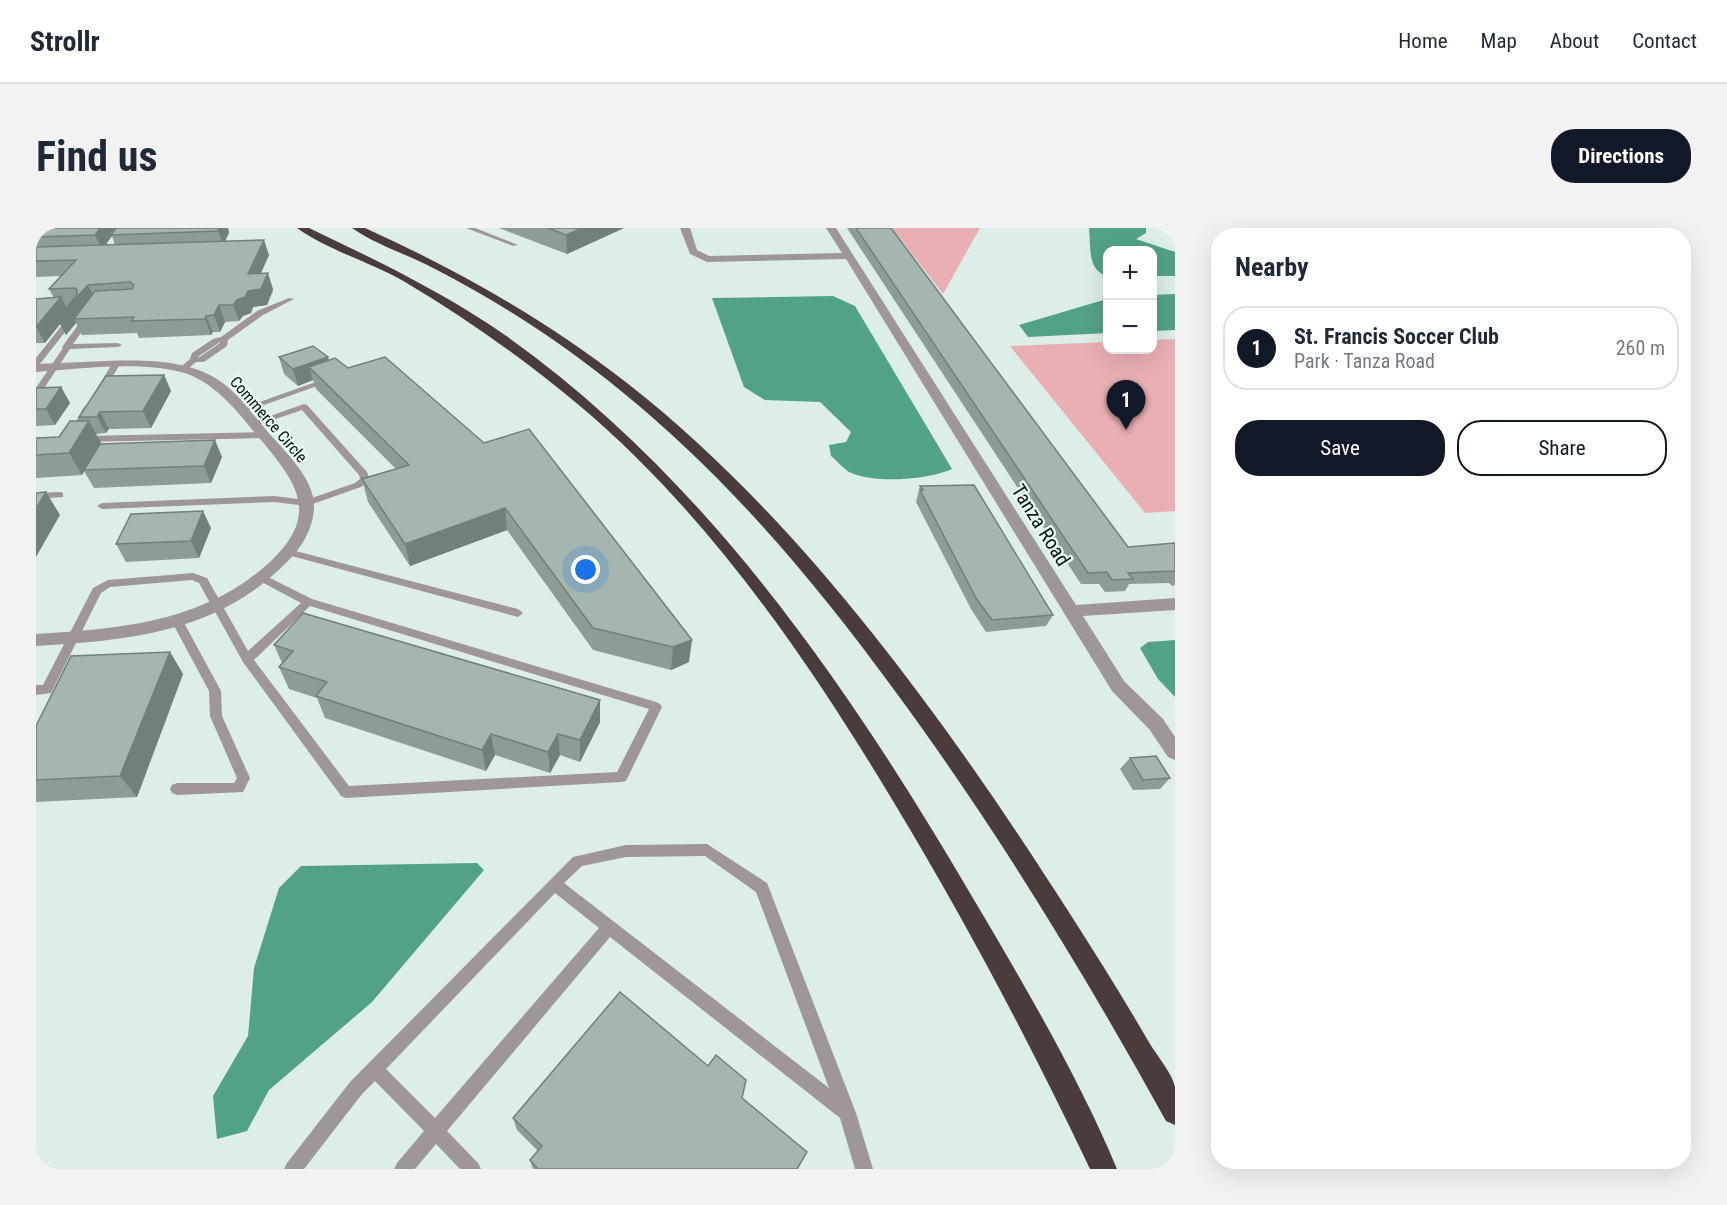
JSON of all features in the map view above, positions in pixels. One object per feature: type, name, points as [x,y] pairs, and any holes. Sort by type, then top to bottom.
[{"type":"highway","points":[[302,228],[412,279],[504,337],[550,372],[615,429],[675,488],[739,562],[815,663],[895,784],[962,898],[1055,1069],[1104,1169]]},
{"type":"highway","points":[[357,228],[458,276],[499,299],[590,360],[659,416],[793,549],[873,648],[956,760],[1040,886],[1175,1112]]},
{"type":"street","points":[[685,228],[693,252],[707,259],[848,256]]},
{"type":"street","name":"Tanza Road","points":[[831,228],[1118,686],[1156,724],[1175,752]]},
{"type":"street","name":"Commerce Circle","points":[[36,368],[160,366],[182,369],[217,383],[299,479],[307,508]]},
{"type":"street","points":[[36,640],[130,634],[178,622],[217,606],[262,578],[288,552],[301,531],[307,508]]},
{"type":"street","points":[[1070,611],[1175,604]]},
{"type":"lane","points":[[469,228],[515,245]]},
{"type":"lane","points":[[182,369],[194,360],[201,360],[224,344],[224,339],[260,313],[291,299]]},
{"type":"lane","points":[[36,363],[80,308],[69,309]]},
{"type":"lane","points":[[36,394],[66,347],[93,312]]},
{"type":"lane","points":[[66,347],[118,345]]},
{"type":"lane","points":[[115,366],[76,426],[74,433],[83,439],[262,435]]},
{"type":"lane","points":[[241,410],[340,376]]},
{"type":"lane","points":[[102,506],[274,499],[307,508],[365,480],[364,474],[304,407],[252,424]]},
{"type":"lane","points":[[36,496],[60,495]]},
{"type":"lane","points":[[288,552],[518,613]]},
{"type":"lane","points":[[36,690],[47,690],[97,591],[108,584],[193,576],[203,581],[247,659],[346,792],[621,777],[656,707],[308,603],[262,578]]},
{"type":"lane","points":[[247,659],[308,603]]},
{"type":"lane","points":[[177,789],[238,788],[244,778],[216,717],[215,691],[178,622]]},
{"type":"lane","points":[[293,1169],[356,1088],[578,861],[626,851],[707,850],[762,888],[847,1113],[864,1169]]},
{"type":"lane","points":[[554,884],[847,1113]]},
{"type":"lane","points":[[403,1169],[609,927]]},
{"type":"lane","points":[[375,1069],[472,1169]]},
{"type":"shaded area","points":[[892,228],[980,228],[943,294]]},
{"type":"shaded area","points":[[1089,228],[1146,228],[1146,233],[1136,239],[1157,246],[1103,246],[1103,274],[1096,269],[1091,257]]},
{"type":"shaded area","points":[[1157,246],[1175,252],[1175,276],[1157,276]]},
{"type":"shaded area","points":[[1175,294],[1175,330],[1157,331],[1157,295]]},
{"type":"shaded area","points":[[833,296],[855,306],[952,469],[915,478],[886,479],[859,476],[849,472],[831,456],[829,445],[846,442],[851,432],[820,402],[765,400],[744,387],[712,298]]},
{"type":"shaded area","points":[[1103,300],[1103,333],[1028,337],[1019,325]]},
{"type":"shaded area","points":[[1175,339],[1175,511],[1145,513],[1010,346],[1103,342],[1103,354],[1157,354],[1157,340]]},
{"type":"shaded area","points":[[1175,640],[1175,697],[1158,679],[1140,648],[1148,642]]},
{"type":"shaded area","points":[[477,863],[484,870],[372,1002],[269,1090],[247,1131],[217,1139],[213,1096],[248,1036],[254,968],[279,888],[301,866]]},
{"type":"building","points":[[36,228],[100,228],[95,235],[36,237]]},
{"type":"building","points":[[116,228],[219,228],[218,231],[111,235]]},
{"type":"building","points":[[548,228],[582,228],[566,235]]},
{"type":"building","points":[[856,228],[891,228],[1128,547],[1175,543],[1175,571],[1128,573],[1133,579],[1112,580],[1107,572],[1088,573]]},
{"type":"building","points":[[264,240],[248,274],[268,273],[261,289],[248,291],[245,297],[237,300],[233,305],[219,305],[214,315],[206,316],[205,319],[131,321],[134,317],[74,319],[95,291],[132,289],[134,285],[130,282],[88,285],[57,319],[77,295],[77,290],[75,288],[49,289],[76,260],[36,261],[36,247]]},
{"type":"building","points":[[61,297],[36,327],[36,299]]},
{"type":"building","points":[[313,346],[328,357],[293,369],[279,357]]},
{"type":"building","points":[[385,357],[484,443],[529,429],[692,640],[673,647],[593,628],[505,508],[405,544],[362,479],[409,465],[309,367],[335,358],[348,368]]},
{"type":"building","points":[[164,375],[143,411],[100,412],[97,417],[79,417],[106,376]]},
{"type":"building","points":[[61,387],[46,409],[36,409],[36,388]]},
{"type":"building","points":[[70,421],[89,421],[69,453],[36,455],[36,438],[59,437]]},
{"type":"building","points":[[215,440],[204,466],[84,470],[100,444]]},
{"type":"building","points":[[974,485],[1053,615],[992,620],[976,598],[920,490],[923,490],[920,486]]},
{"type":"building","points":[[46,492],[36,509],[36,493]]},
{"type":"building","points":[[203,511],[191,541],[116,544],[131,514]]},
{"type":"building","points":[[303,613],[600,700],[580,740],[558,734],[548,752],[491,734],[482,750],[316,696],[327,682],[279,667],[293,651],[274,645]]},
{"type":"building","points":[[170,652],[120,776],[36,780],[36,726],[71,656]]},
{"type":"building","points":[[1156,756],[1170,778],[1143,780],[1130,758]]},
{"type":"building","points":[[620,992],[708,1066],[716,1055],[746,1080],[742,1098],[807,1152],[797,1169],[538,1169],[530,1160],[542,1146],[513,1118]]},
{"type":"place","name":"St. Francis Soccer Club","points":[[1126,430]]}]
